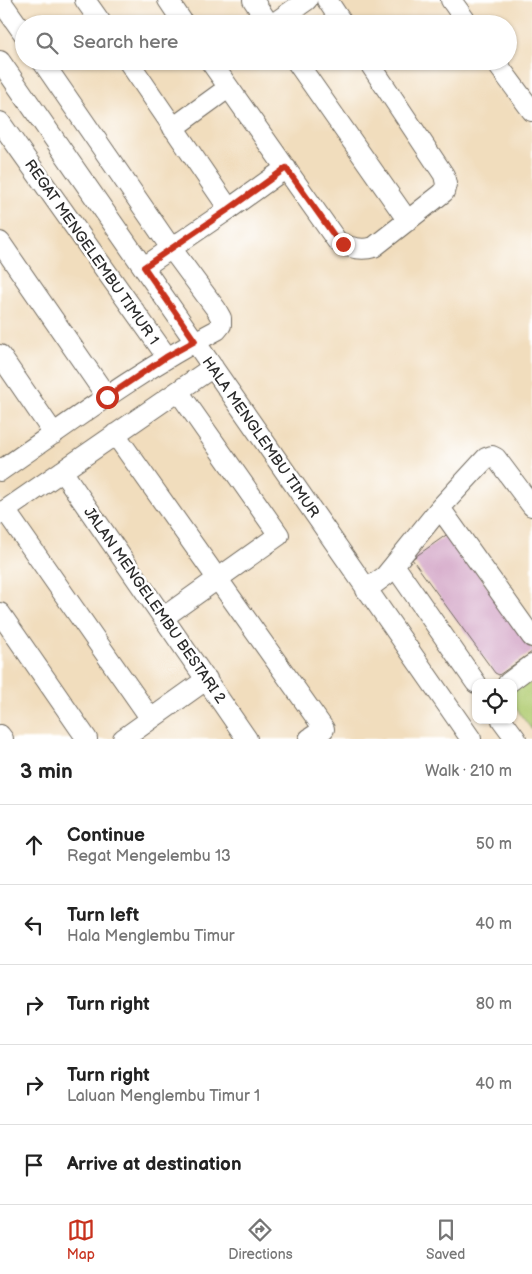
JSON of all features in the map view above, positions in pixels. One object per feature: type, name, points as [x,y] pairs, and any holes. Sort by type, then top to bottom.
[{"type":"street","points":[[0,0],[15,21]]},
{"type":"street","points":[[85,0],[96,15]]},
{"type":"street","points":[[168,0],[178,15]]},
{"type":"street","points":[[253,0],[264,15]]},
{"type":"street","points":[[284,15],[307,0]]},
{"type":"street","points":[[327,0],[337,15]]},
{"type":"street","points":[[451,0],[462,15]]},
{"type":"street","name":"HALA MENGLEMBU TIMUR","points":[[0,61],[471,739]]},
{"type":"street","points":[[0,471],[166,357],[216,330],[221,325],[221,318],[216,309],[171,248],[48,70]]},
{"type":"street","points":[[134,70],[229,209]]},
{"type":"street","points":[[216,70],[338,241],[366,250],[374,248],[444,192],[446,184],[444,175],[374,70]]},
{"type":"street","points":[[302,70],[408,220]]},
{"type":"street","points":[[502,70],[532,111]]},
{"type":"street","points":[[174,128],[228,88]]},
{"type":"street","name":"REGAT MENGELEMBU TIMUR 1","points":[[0,122],[166,357]]},
{"type":"street","points":[[144,267],[286,168]]},
{"type":"street","points":[[0,242],[107,397]]},
{"type":"street","points":[[0,355],[54,434]]},
{"type":"street","points":[[151,719],[2,512],[212,367]]},
{"type":"street","points":[[164,617],[279,535],[178,391]]},
{"type":"street","points":[[115,434],[324,729],[309,739]]},
{"type":"street","points":[[366,590],[385,576],[440,508],[486,458],[492,456],[496,458],[532,506]]},
{"type":"street","name":"JALAN MENGELEMBU BESTARI 2","points":[[62,471],[248,739]]},
{"type":"street","points":[[440,508],[532,637]]},
{"type":"street","points":[[394,566],[473,679]]},
{"type":"street","points":[[0,613],[87,739]]},
{"type":"street","points":[[513,679],[532,665]]},
{"type":"street","points":[[123,739],[206,679]]},
{"type":"street","points":[[505,724],[516,739]]},
{"type":"street","points":[[0,735],[3,739]]},
{"type":"green space","points":[[532,668],[532,730],[517,709],[517,680]]},
{"type":"building","points":[[449,533],[532,649],[532,652],[499,675],[495,673],[412,559]]},
{"type":"route","points":[[107,397],[166,357],[195,341],[144,267],[286,168],[338,241],[343,244]]}]
